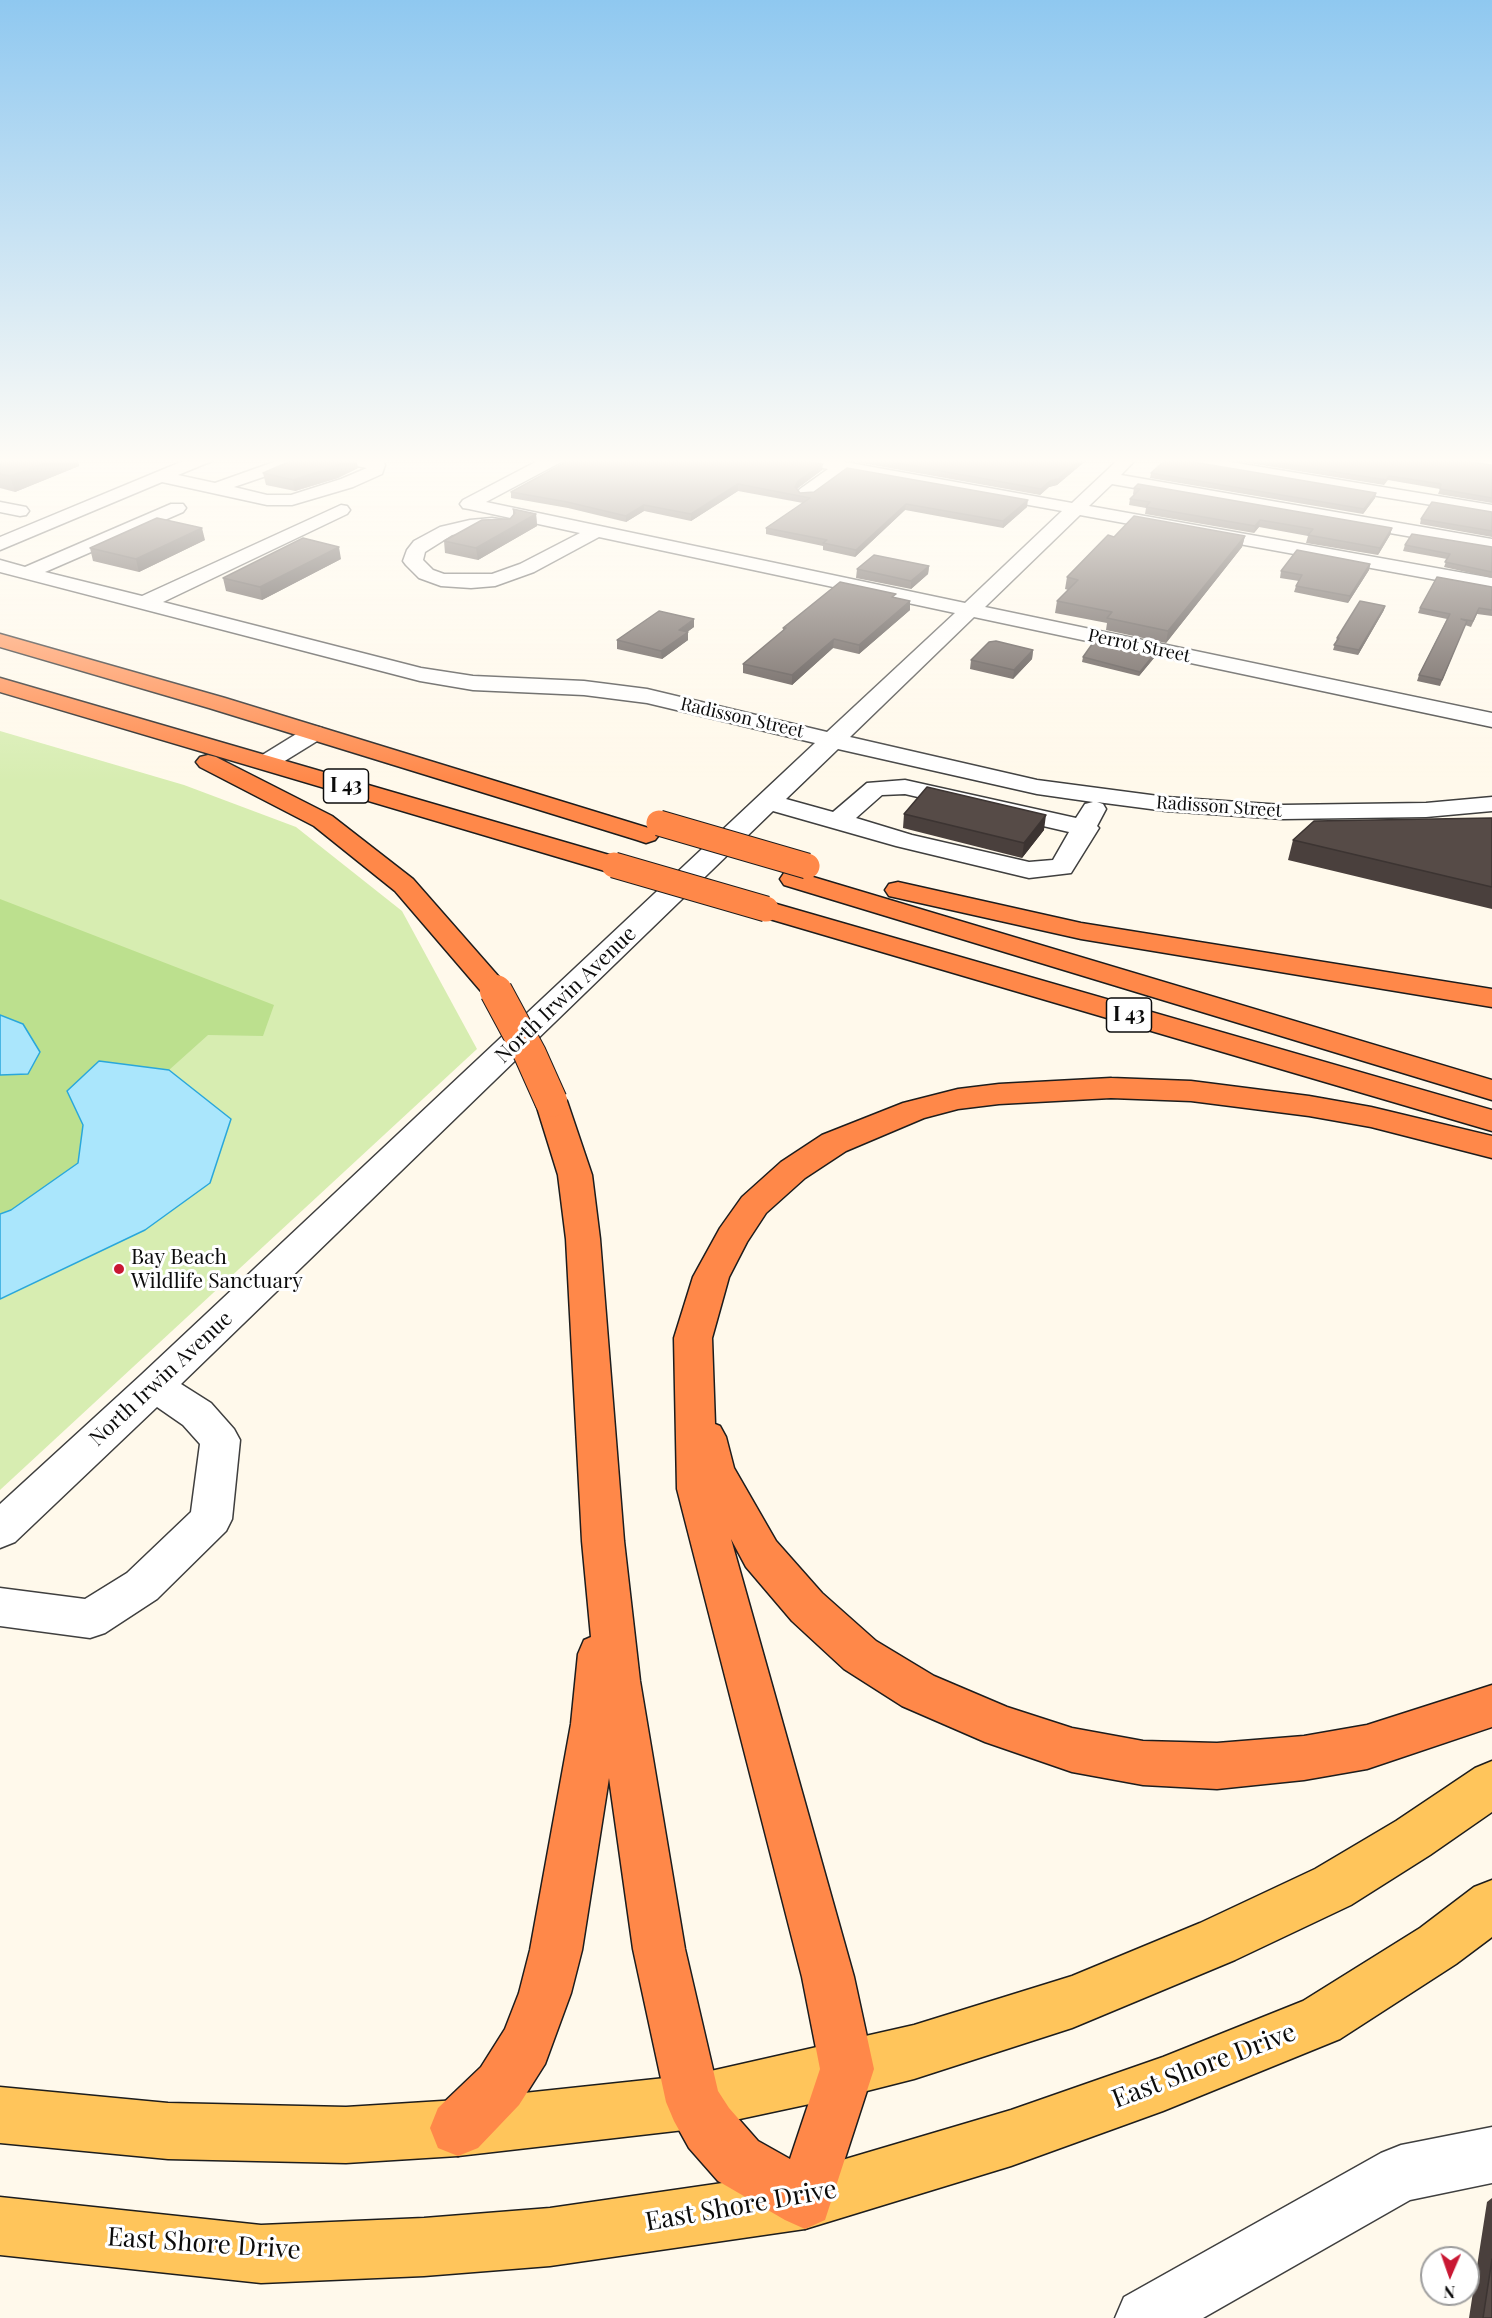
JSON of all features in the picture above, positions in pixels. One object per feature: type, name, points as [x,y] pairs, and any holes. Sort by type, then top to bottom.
[{"type":"highway","name":"I 43","points":[[0,640],[800,873],[1492,1090]]},
{"type":"highway","name":"I 43","points":[[0,685],[1492,1121]]},
{"type":"highway","points":[[79,708],[200,758],[323,820],[404,885],[496,991],[530,1054],[551,1101],[575,1175],[583,1239],[603,1541],[617,1681],[656,1928],[693,2102],[709,2128],[738,2161],[805,2200],[847,2069],[828,1977],[697,1489],[693,1338],[711,1277],[732,1237],[754,1205],[793,1170],[834,1143],[914,1110],[958,1099],[999,1094],[1053,1089],[1191,1091],[1310,1106],[1424,1129],[1492,1147]]},
{"type":"highway","points":[[800,873],[898,890],[1082,931],[1492,998]]},
{"type":"highway","points":[[696,1398],[715,1470],[726,1492],[761,1554],[807,1607],[860,1655],[918,1691],[1000,1727],[1072,1750],[1143,1763],[1217,1766],[1304,1758],[1367,1747],[1492,1706]]},
{"type":"highway","points":[[458,2128],[500,2086],[526,2045],[556,1950],[594,1724],[601,1637],[603,1541]]},
{"type":"main road","points":[[0,2115],[168,2131],[346,2135],[458,2128],[693,2102],[847,2069],[914,2052],[1072,2002],[1217,1941],[1333,1887],[1413,1838],[1492,1784]]},
{"type":"main road","name":"East Shore Drive","points":[[0,2226],[261,2254],[424,2247],[550,2237],[805,2200],[1022,2134],[1163,2084],[1321,2020],[1438,1946],[1492,1905]]},
{"type":"street","points":[[26,573],[44,565]]},
{"type":"street","points":[[144,603],[224,565]]},
{"type":"street","points":[[417,565],[426,574],[441,580],[471,582],[510,576],[531,565]]},
{"type":"street","name":"Perrot Street","points":[[743,565],[969,610],[1492,720]]},
{"type":"street","name":"North Irwin Avenue","points":[[0,1530],[155,1386],[1016,565]]},
{"type":"street","points":[[1389,565],[1492,584]]},
{"type":"street","name":"Radisson Street","points":[[0,566],[446,679],[509,686],[584,688],[619,692],[970,773],[1100,796],[1166,804],[1283,812],[1402,811],[1492,804]]},
{"type":"street","points":[[267,762],[314,733]]},
{"type":"street","points":[[838,821],[876,788],[906,787],[1086,828]]},
{"type":"street","points":[[767,802],[904,841],[1029,870],[1062,867],[1086,828],[1100,796]]},
{"type":"street","points":[[0,1607],[90,1619],[142,1586],[211,1519],[220,1440],[197,1414],[155,1386]]},
{"type":"street","points":[[1145,2318],[1401,2173],[1492,2155]]},
{"type":"green space","name":"Bay Beach Wildlife Sanctuary","points":[[0,731],[184,785],[296,827],[402,911],[477,1049],[0,1490]]},
{"type":"green space","points":[[0,899],[274,1005],[263,1036],[208,1035],[169,1070],[99,1061],[67,1091],[83,1125],[78,1163],[11,1210],[0,1214]]},
{"type":"water","points":[[0,1015],[23,1024],[40,1052],[28,1074],[0,1075]]},
{"type":"water","points":[[99,1061],[169,1070],[231,1119],[210,1183],[145,1230],[0,1299],[0,1214],[11,1210],[78,1163],[83,1125],[67,1091]]},
{"type":"building","points":[[249,565],[303,565],[260,587],[223,578]]},
{"type":"building","points":[[862,565],[929,566],[911,581],[857,569]]},
{"type":"building","points":[[1079,565],[1221,565],[1168,631],[1107,618],[1112,612],[1057,601],[1078,580],[1067,577]]},
{"type":"building","points":[[1285,565],[1369,565],[1350,596],[1296,586],[1302,575],[1281,571]]},
{"type":"building","points":[[1460,565],[1492,565],[1492,572]]},
{"type":"building","points":[[1437,577],[1492,587],[1492,610],[1479,608],[1473,621],[1461,619],[1467,621],[1442,680],[1419,675],[1450,614],[1420,608]]},
{"type":"building","points":[[840,582],[896,594],[892,597],[910,601],[859,645],[834,639],[792,675],[743,664],[786,628],[783,628]]},
{"type":"building","points":[[1360,601],[1385,606],[1359,650],[1334,645],[1339,638],[1337,638]]},
{"type":"building","points":[[659,611],[694,619],[679,630],[688,632],[661,651],[617,640]]},
{"type":"building","points":[[1095,640],[1155,653],[1140,672],[1083,657]]},
{"type":"building","points":[[996,641],[1033,650],[1014,670],[971,660],[989,642]]},
{"type":"building","points":[[927,787],[1046,815],[1024,843],[904,814]]},
{"type":"building","points":[[1492,818],[1492,887],[1293,840],[1314,821]]},
{"type":"building","points":[[1492,2259],[1492,2318],[1483,2318]]},
{"type":"place","name":"Bay Beach Wildlife Sanctuary","points":[[119,1269]]}]
